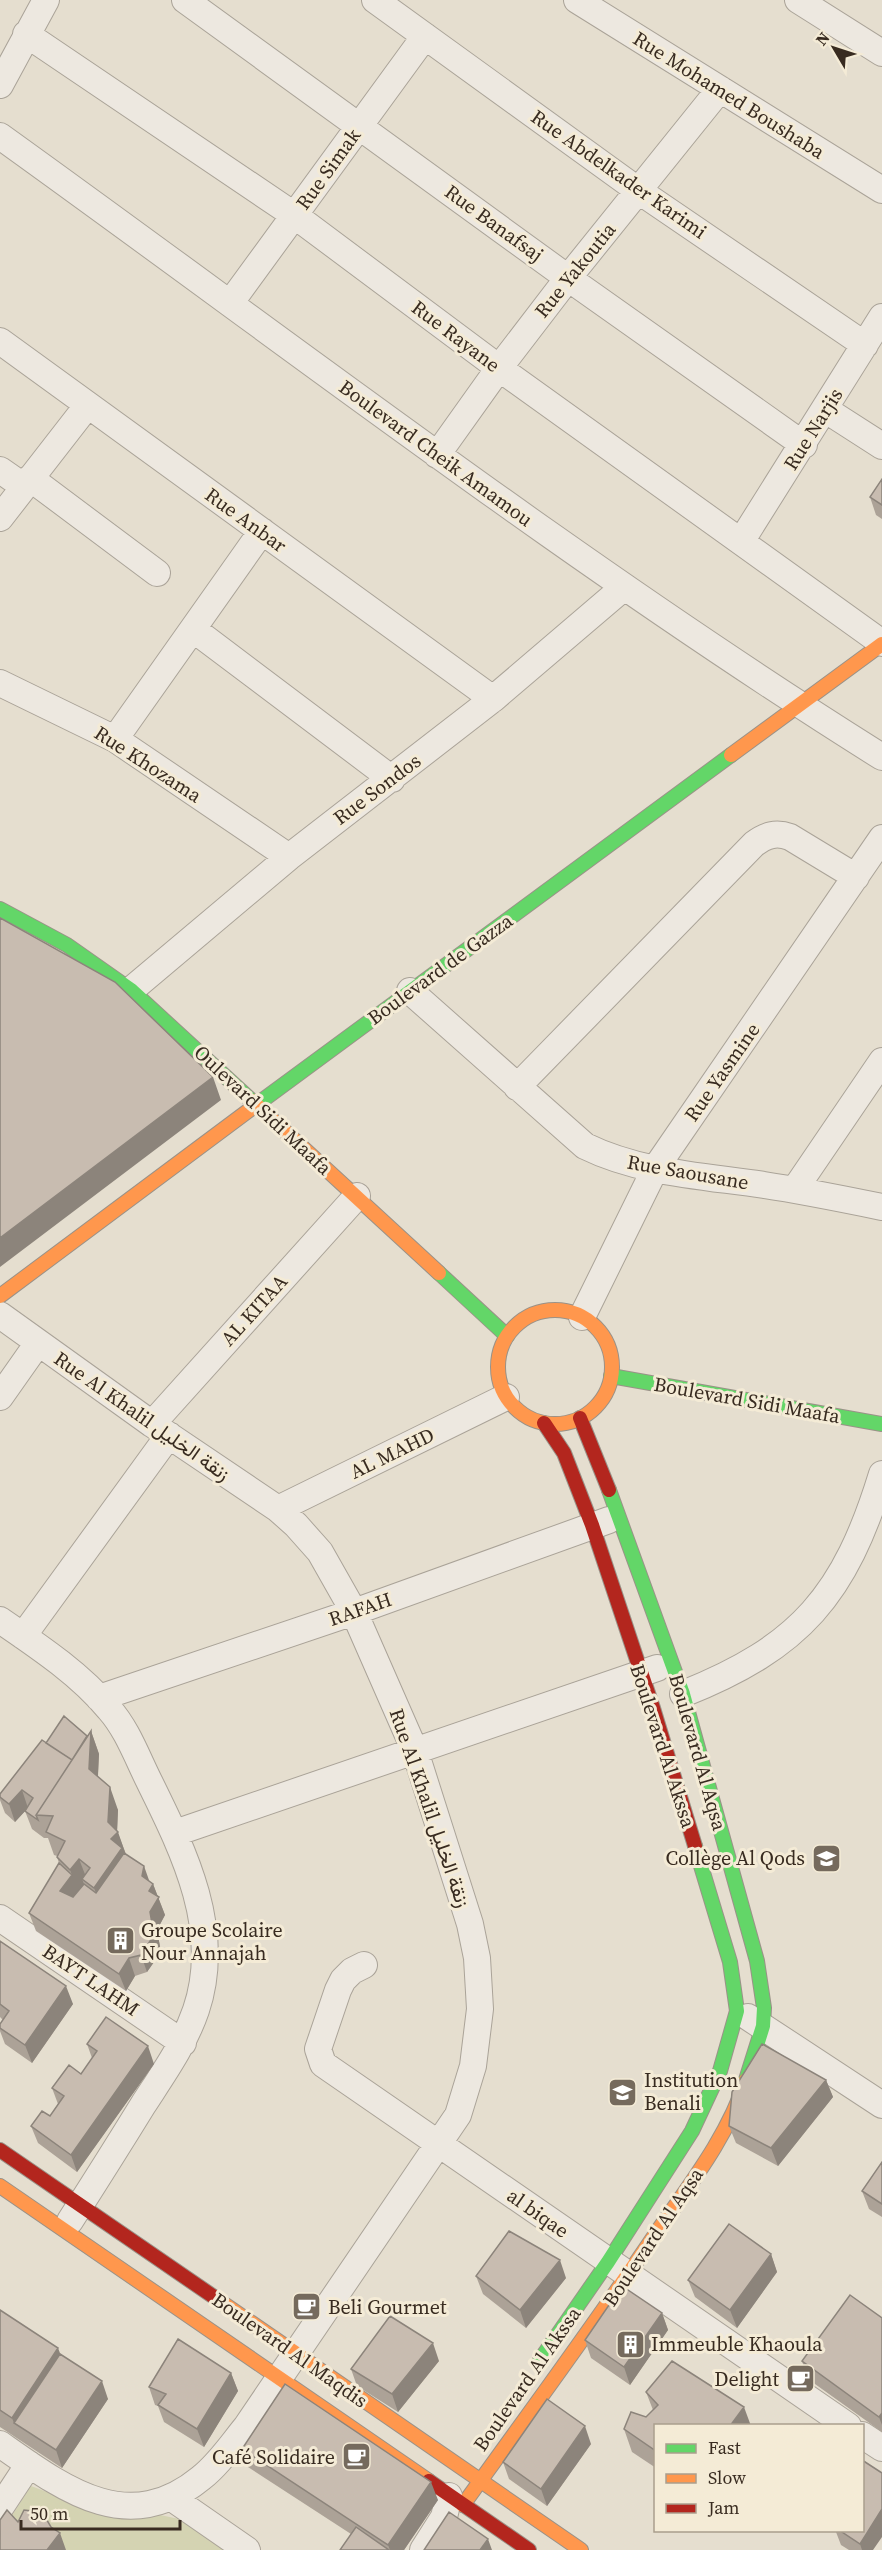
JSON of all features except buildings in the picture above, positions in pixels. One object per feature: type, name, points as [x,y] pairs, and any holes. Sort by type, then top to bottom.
[{"type":"street","points":[[0,85],[46,0]]},
{"type":"street","name":"Rue Banafsaj","points":[[185,0],[361,125],[568,278],[804,445]]},
{"type":"street","name":"Rue Abdelkader Karimi","points":[[375,0],[639,190],[865,345]]},
{"type":"street","name":"Rue Mohamed Boushaba","points":[[577,0],[882,190]]},
{"type":"street","points":[[798,0],[882,53]]},
{"type":"street","name":"Rue Rayane","points":[[26,34],[294,215],[499,368],[742,540],[882,643]]},
{"type":"street","name":"Rue Simak","points":[[231,302],[425,36]]},
{"type":"street","name":"Rue Yakoutia","points":[[437,455],[499,368],[568,278],[720,89]]},
{"type":"street","name":"Boulevard Cheik Amamou","points":[[0,136],[623,588],[799,705],[882,757]]},
{"type":"street","name":"Rue Narjis","points":[[742,540],[804,445],[881,319]]},
{"type":"street","name":"Rue Anbar","points":[[1,344],[493,699]]},
{"type":"street","points":[[0,518],[87,406]]},
{"type":"street","points":[[826,410],[882,446]]},
{"type":"street","points":[[0,470],[26,482],[157,573]]},
{"type":"street","points":[[115,739],[262,531]]},
{"type":"street","name":"Rue Sondos","points":[[131,990],[288,857],[493,699],[623,588]]},
{"type":"street","points":[[193,629],[392,779]]},
{"type":"street","name":"Boulevard de Gazza","points":[[0,1296],[882,643]]},
{"type":"street","name":"Rue Khozama","points":[[0,683],[115,739],[288,857]]},
{"type":"street","points":[[517,1088],[763,837],[781,834],[790,837],[856,877]]},
{"type":"street","name":"Rue Yasmine","points":[[582,1317],[655,1169],[882,838]]},
{"type":"street","name":"Oulevard Sidi Maafa","points":[[0,909],[67,945],[131,990],[507,1336]]},
{"type":"street","name":"Rue Saousane","points":[[410,991],[585,1146],[611,1157],[655,1169],[795,1189],[882,1207]]},
{"type":"street","points":[[795,1189],[882,1061]]},
{"type":"street","name":"AL KITAA","points":[[23,1636],[161,1430],[357,1196]]},
{"type":"street","points":[[567,1311],[582,1317],[591,1323],[603,1338],[611,1356],[611,1376],[603,1397],[593,1409],[580,1418],[563,1424],[544,1424],[518,1411],[506,1396],[500,1382],[498,1366],[507,1336],[518,1324],[541,1312],[567,1311]]},
{"type":"street","name":"Rue Al Khalil زنقة الخليل","points":[[0,1315],[161,1430],[278,1509],[296,1524],[320,1552],[354,1611],[415,1752],[470,1924],[480,2009],[473,2066],[458,2115],[246,2427],[210,2470],[172,2498]]},
{"type":"street","points":[[0,1397],[39,1343]]},
{"type":"street","name":"Boulevard Sidi Maafa","points":[[611,1376],[882,1424]]},
{"type":"street","name":"AL MAHD","points":[[278,1509],[506,1396]]},
{"type":"street","name":"Boulevard Al Aqsa","points":[[452,2506],[480,2482],[618,2268],[719,2139],[745,2084],[763,2026],[764,2008],[757,1961],[683,1694],[620,1517],[580,1418]]},
{"type":"street","name":"Boulevard Al Akssa","points":[[535,2367],[618,2268],[700,2115],[720,2071],[737,2011],[730,1962],[592,1526],[564,1453],[544,1424]]},
{"type":"street","points":[[683,1694],[726,1677],[762,1657],[795,1632],[810,1617],[835,1583],[854,1550],[882,1474]]},
{"type":"street","name":"RAFAH","points":[[99,1698],[620,1517]]},
{"type":"street","points":[[0,1620],[99,1698],[112,1712],[128,1738],[175,1833],[194,1880],[206,1941],[203,1984],[183,2043],[64,2230]]},
{"type":"street","points":[[175,1833],[671,1664]]},
{"type":"street","name":"BAYT LAHM","points":[[0,1918],[183,2043]]},
{"type":"street","name":"al biqae","points":[[364,1965],[352,1971],[343,1980],[318,2049],[319,2057],[330,2071],[440,2144],[845,2424]]},
{"type":"street","points":[[737,2011],[882,2105]]},
{"type":"street","name":"Boulevard Al Maqdis","points":[[0,2150],[296,2354],[467,2466],[480,2482],[581,2550]]},
{"type":"street","name":"Boulevard Al Maqdis","points":[[0,2186],[280,2378],[452,2506],[529,2550]]},
{"type":"street","points":[[864,2436],[882,2448]]},
{"type":"street","points":[[0,2444],[71,2489],[112,2504],[141,2507],[172,2498],[247,2550]]},
{"type":"street","points":[[0,2508],[29,2464]]},
{"type":"street","points":[[423,2550],[452,2506],[467,2466]]},
{"type":"green space","points":[[31,2486],[106,2514],[160,2515],[184,2520],[226,2550],[0,2550],[0,2534]]},
{"type":"traffic: fast","points":[[252,1108],[731,755]]},
{"type":"traffic: fast","points":[[0,909],[67,945],[131,990],[252,1101]]},
{"type":"traffic: fast","points":[[439,1273],[507,1336]]},
{"type":"traffic: fast","points":[[611,1376],[882,1424]]},
{"type":"traffic: fast","points":[[609,1490],[683,1694],[757,1961],[764,2008],[763,2026],[746,2080]]},
{"type":"traffic: fast","points":[[540,2360],[608,2262],[692,2131],[720,2071],[737,2011],[730,1962],[695,1846]]},
{"type":"traffic: slow","points":[[731,755],[882,644]]},
{"type":"traffic: slow","points":[[252,1101],[439,1273]]},
{"type":"traffic: slow","points":[[0,1296],[252,1108]]},
{"type":"traffic: slow","points":[[555,1310],[577,1314],[595,1327],[608,1345],[612,1367],[608,1389],[595,1407],[577,1420],[555,1424],[533,1420],[515,1407],[502,1389],[498,1367],[502,1345],[515,1327],[533,1314],[555,1310]]},
{"type":"traffic: slow","points":[[463,2505],[696,2176],[730,2120],[746,2080]]},
{"type":"traffic: slow","points":[[0,2186],[429,2481]]},
{"type":"traffic: slow","points":[[214,2297],[581,2550]]},
{"type":"traffic: jam","points":[[580,1418],[609,1490]]},
{"type":"traffic: jam","points":[[544,1423],[564,1453],[592,1525],[653,1708],[695,1846]]},
{"type":"traffic: jam","points":[[0,2150],[214,2297]]},
{"type":"traffic: jam","points":[[429,2481],[529,2550]]},
{"type":"place","name":"Collège Al Qods","points":[[826,1858]]},
{"type":"place","name":"Groupe Scolaire Nour Annajah","points":[[120,1941]]},
{"type":"place","name":"Institution Benali","points":[[623,2092]]},
{"type":"place","name":"Beli Gourmet","points":[[307,2307]]},
{"type":"place","name":"Immeuble Khaoula","points":[[630,2344]]},
{"type":"place","name":"Delight","points":[[800,2379]]},
{"type":"place","name":"Café Solidaire","points":[[356,2457]]}]
